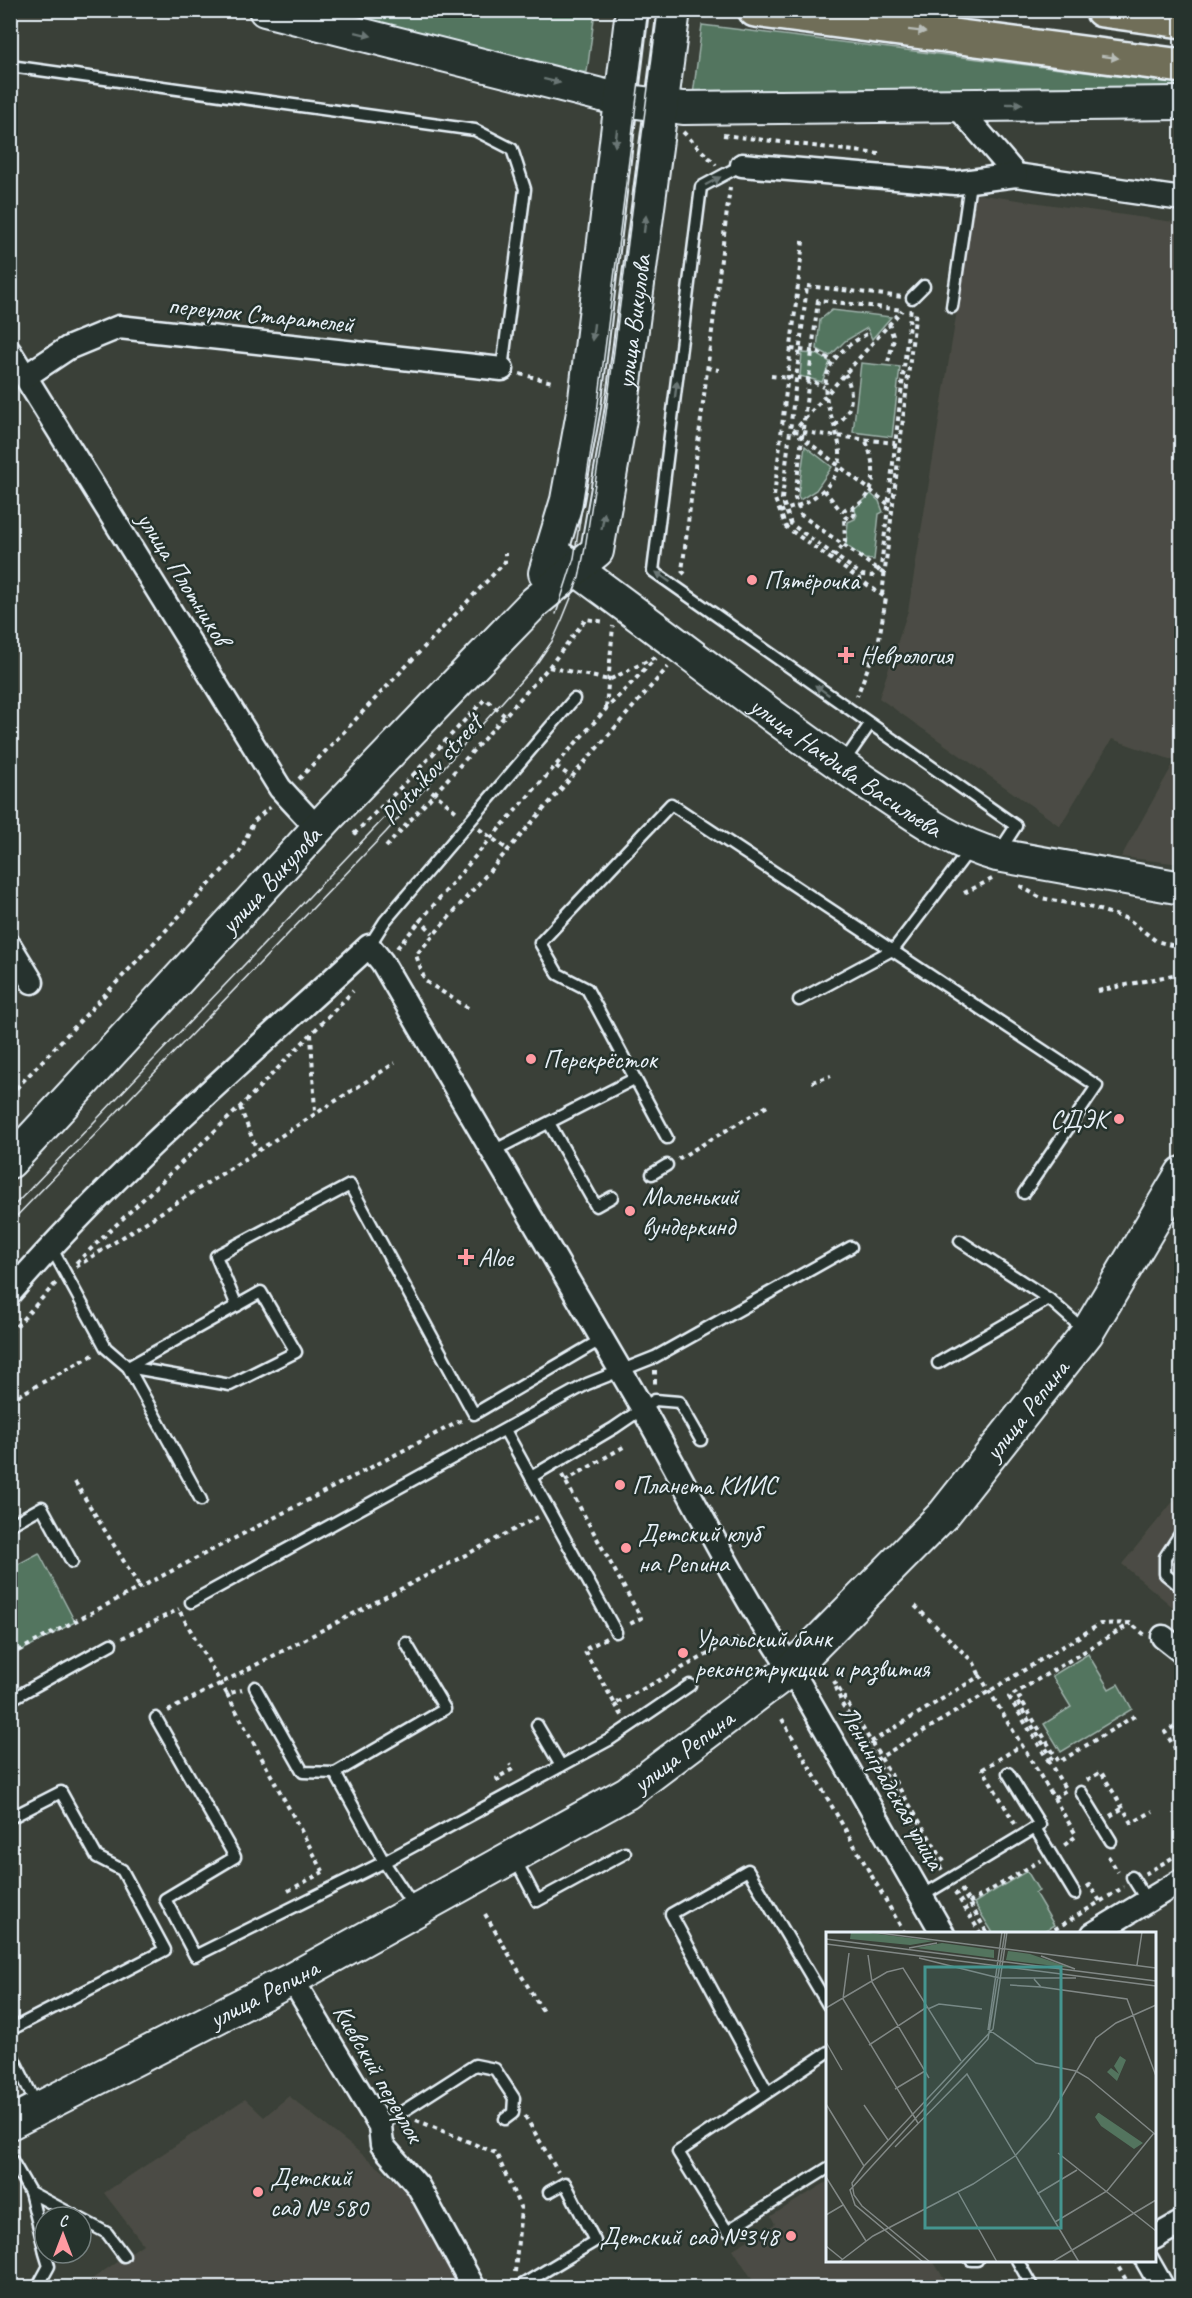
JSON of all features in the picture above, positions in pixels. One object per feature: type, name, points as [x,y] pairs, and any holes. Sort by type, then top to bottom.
[{"type":"main road","points":[[755,10],[1182,66]]},
{"type":"main road","points":[[1102,10],[1182,21]]},
{"type":"street","points":[[265,10],[621,100],[683,108],[1182,103]]},
{"type":"street","name":"улица Викулова","points":[[10,1162],[318,829],[535,602],[564,561],[567,500],[584,407],[632,10]]},
{"type":"street","name":"улица Викулова","points":[[564,561],[597,551],[621,413],[674,10]]},
{"type":"street","points":[[956,105],[1016,175]]},
{"type":"street","points":[[734,170],[970,183],[1016,175],[1182,199]]},
{"type":"street","name":"переулок Старателей","points":[[26,376],[68,348],[119,327],[502,369]]},
{"type":"street","name":"улица Плотников","points":[[11,353],[285,792],[318,829]]},
{"type":"street","name":"улица Начдива Васильева","points":[[564,561],[841,765],[948,837],[993,861],[1182,888]]},
{"type":"street","points":[[10,946],[32,982]]},
{"type":"street","points":[[10,1293],[50,1247],[133,1163],[369,946]]},
{"type":"street","name":"Ленинградская улица","points":[[369,946],[382,962],[493,1151],[642,1409],[767,1633],[791,1669],[943,1932]]},
{"type":"street","name":"улица Репина","points":[[10,2123],[292,1979],[627,1793],[791,1669],[945,1514],[1087,1333],[1182,1173]]},
{"type":"street","points":[[1158,1640],[1182,1652]]},
{"type":"street","points":[[1096,1932],[1182,1880]]},
{"type":"street","name":"Киевский переулок","points":[[292,1979],[380,2126],[382,2145],[418,2186],[474,2288]]},
{"type":"street","points":[[1156,2237],[1182,2222]]},
{"type":"street","points":[[1148,2262],[1163,2288]]},
{"type":"lane","points":[[10,66],[475,130],[512,149],[525,189],[502,369]]},
{"type":"lane","points":[[734,170],[702,187],[653,571],[1016,826],[993,861],[894,949],[799,1000]]},
{"type":"lane","points":[[952,307],[970,183]]},
{"type":"lane","points":[[369,946],[385,921],[574,699]]},
{"type":"lane","points":[[841,765],[870,724]]},
{"type":"lane","points":[[667,1138],[587,989],[558,974],[540,943],[671,804],[894,949],[1097,1086],[1024,1193]]},
{"type":"lane","points":[[493,1151],[634,1079]]},
{"type":"lane","points":[[549,1124],[596,1206],[612,1197]]},
{"type":"lane","points":[[652,1174],[667,1165]]},
{"type":"lane","points":[[237,1306],[216,1256],[350,1185],[474,1414],[602,1339]]},
{"type":"lane","points":[[960,1241],[1049,1299],[1087,1333]]},
{"type":"lane","points":[[50,1247],[106,1348],[128,1367],[201,1500]]},
{"type":"lane","points":[[191,1602],[587,1384],[655,1358],[851,1247]]},
{"type":"lane","points":[[261,1292],[296,1352],[230,1385],[128,1367],[261,1292]]},
{"type":"lane","points":[[938,1363],[1049,1299]]},
{"type":"lane","points":[[531,1477],[655,1400],[679,1402],[701,1440]]},
{"type":"lane","points":[[505,1430],[616,1632]]},
{"type":"lane","points":[[10,1525],[42,1508],[72,1562]]},
{"type":"lane","points":[[1182,1531],[1165,1557],[1165,1574],[1182,1588]]},
{"type":"lane","points":[[255,1688],[303,1772],[336,1773],[445,1710],[406,1642]]},
{"type":"lane","points":[[10,1700],[111,1644]]},
{"type":"lane","points":[[156,1718],[235,1857],[165,1899],[195,1956],[384,1862],[609,1740],[690,1685]]},
{"type":"lane","points":[[537,1725],[561,1766]]},
{"type":"lane","points":[[336,1773],[384,1862],[416,1911]]},
{"type":"lane","points":[[922,1896],[950,1876],[1040,1825],[1008,1773]]},
{"type":"lane","points":[[10,1818],[61,1792],[98,1857],[122,1870],[165,1950],[10,2030]]},
{"type":"lane","points":[[1081,1792],[1111,1841]]},
{"type":"lane","points":[[1035,1828],[1075,1894]]},
{"type":"lane","points":[[513,1857],[537,1900],[625,1853]]},
{"type":"lane","points":[[767,2091],[671,1914],[748,1870],[826,2002]]},
{"type":"lane","points":[[1133,1879],[1147,1901]]},
{"type":"lane","points":[[10,2051],[38,2108]]},
{"type":"lane","points":[[826,2053],[678,2152],[727,2231],[826,2169]]},
{"type":"lane","points":[[380,2126],[475,2065],[495,2069],[514,2098],[513,2113],[505,2119]]},
{"type":"lane","points":[[10,2157],[30,2192],[33,2205]]},
{"type":"lane","points":[[516,2282],[595,2241],[565,2183],[549,2192]]},
{"type":"lane","points":[[30,2192],[54,2205]]},
{"type":"lane","points":[[93,2225],[107,2233],[124,2256]]},
{"type":"lane","points":[[1018,2262],[1033,2288]]},
{"type":"lane","points":[[37,2288],[49,2265]]},
{"type":"path","points":[[682,571],[734,170],[680,129],[692,131]]},
{"type":"path","points":[[716,134],[882,154]]},
{"type":"path","points":[[803,241],[774,497],[786,527],[862,575],[872,576],[881,567],[895,443],[913,311],[918,292]]},
{"type":"path","points":[[857,696],[879,639],[886,598],[791,524],[782,499],[792,431],[807,286],[918,292]]},
{"type":"path","points":[[792,431],[918,292]]},
{"type":"path","points":[[882,595],[913,311],[918,292]]},
{"type":"path","points":[[884,574],[801,515],[795,498],[818,300],[913,311]]},
{"type":"path","points":[[888,362],[894,339],[889,324]]},
{"type":"path","points":[[780,512],[798,506],[824,490],[839,466],[841,452],[839,436],[824,398],[824,387],[832,361],[854,340],[869,333]]},
{"type":"path","points":[[791,349],[812,351],[832,361]]},
{"type":"path","points":[[707,368],[719,370]]},
{"type":"path","points":[[502,369],[552,382]]},
{"type":"path","points":[[835,425],[848,413],[850,404],[851,391],[845,374]]},
{"type":"path","points":[[771,376],[809,380],[824,387]]},
{"type":"path","points":[[792,431],[895,443]]},
{"type":"path","points":[[792,431],[888,504]]},
{"type":"path","points":[[843,515],[844,510],[858,505],[870,490],[874,467],[865,439]]},
{"type":"path","points":[[824,490],[835,500],[843,515],[846,535],[843,545],[833,557]]},
{"type":"path","points":[[843,515],[847,519],[853,517],[855,514],[851,508]]},
{"type":"path","points":[[10,1095],[239,853],[254,821],[285,792],[497,571],[505,562],[506,553]]},
{"type":"path","name":"Plotnikov street","points":[[386,847],[549,667],[586,619],[613,624],[609,680]]},
{"type":"path","points":[[549,667],[609,680],[658,655]]},
{"type":"path","points":[[468,1008],[425,981],[416,955],[670,664]]},
{"type":"path","points":[[606,709],[609,680]]},
{"type":"path","name":"Plotnikov street","points":[[354,834],[484,699],[505,717]]},
{"type":"path","points":[[556,766],[571,777]]},
{"type":"path","points":[[413,775],[469,822],[507,849]]},
{"type":"path","points":[[993,861],[1041,898],[1093,908],[1128,919],[1156,941],[1182,948]]},
{"type":"path","points":[[419,920],[433,933]]},
{"type":"path","points":[[1098,991],[1182,973]]},
{"type":"path","points":[[311,1033],[315,1114]]},
{"type":"path","points":[[10,1333],[65,1274],[395,1063]]},
{"type":"path","points":[[812,1082],[831,1076]]},
{"type":"path","points":[[667,1165],[769,1105]]},
{"type":"path","points":[[240,1107],[256,1148]]},
{"type":"path","points":[[10,1400],[106,1348]]},
{"type":"path","points":[[10,1655],[474,1414]]},
{"type":"path","points":[[565,1481],[625,1446]]},
{"type":"path","points":[[555,1463],[641,1618],[584,1650],[615,1704],[738,1638]]},
{"type":"path","points":[[75,1482],[139,1586]]},
{"type":"path","points":[[156,1718],[550,1511]]},
{"type":"path","points":[[111,1644],[191,1602]]},
{"type":"path","points":[[915,1606],[974,1663],[980,1676]]},
{"type":"path","points":[[179,1609],[323,1871]]},
{"type":"path","points":[[876,1760],[1100,1624],[1130,1623],[1009,1697],[1048,1760],[1052,1758],[1016,1700],[1020,1698],[1059,1761],[1136,1715]]},
{"type":"path","points":[[980,1932],[950,1876],[834,1681],[842,1704],[943,1872],[950,1876],[987,1932]]},
{"type":"path","points":[[227,1694],[255,1688]]},
{"type":"path","points":[[782,1719],[904,1932]]},
{"type":"path","points":[[1181,1724],[1165,1732],[1182,1759]]},
{"type":"path","points":[[1014,1829],[1015,1822],[983,1769],[1022,1745]]},
{"type":"path","points":[[499,1782],[497,1778],[513,1769],[510,1764]]},
{"type":"path","points":[[1054,1798],[1066,1790]]},
{"type":"path","points":[[1050,1932],[1133,1879],[1182,1852]]},
{"type":"path","points":[[485,1914],[543,2012]]},
{"type":"path","points":[[514,2098],[565,2183]]},
{"type":"path","points":[[400,2113],[496,2153],[521,2209],[516,2282]]},
{"type":"path","points":[[1115,2262],[1131,2288]]},
{"type":"shaded area","points":[[976,194],[1181,223],[1181,864],[1121,857],[1175,761],[1112,739],[1060,826],[879,698],[908,611]]},
{"type":"shaded area","points":[[1181,1492],[1181,1614],[1122,1564]]},
{"type":"shaded area","name":"Детский сад № 580","points":[[289,2096],[408,2191],[460,2287],[79,2288],[143,2244],[104,2193],[245,2099],[264,2117]]},
{"type":"shaded area","name":"Детский сад №348","points":[[826,2183],[826,2262],[934,2262],[945,2280],[932,2288],[757,2287],[733,2249],[775,2224],[771,2216]]},
{"type":"green space","points":[[318,11],[595,11],[587,72],[578,73]]},
{"type":"green space","points":[[702,25],[1182,84],[1181,94],[693,95]]},
{"type":"green space","points":[[832,310],[891,317],[872,339],[867,328],[845,341],[830,356],[817,349],[820,320]]},
{"type":"green space","points":[[802,353],[817,354],[830,362],[822,382],[800,376]]},
{"type":"green space","points":[[861,363],[900,367],[892,437],[853,432]]},
{"type":"green space","points":[[805,446],[832,467],[816,490],[800,500],[798,496]]},
{"type":"green space","points":[[871,494],[879,501],[883,512],[879,514],[874,560],[865,559],[846,545],[848,522],[855,519],[857,515],[854,509]]},
{"type":"green space","points":[[39,1553],[75,1622],[17,1653],[11,1641],[11,1568]]},
{"type":"green space","points":[[1088,1654],[1109,1689],[1118,1684],[1132,1709],[1061,1752],[1044,1724],[1071,1707],[1052,1676]]},
{"type":"green space","points":[[1027,1871],[1039,1891],[1035,1893],[1054,1925],[1043,1932],[992,1932],[974,1903]]},
{"type":"tram line","points":[[556,614],[574,558],[597,412],[648,10]]},
{"type":"tram line","points":[[10,1223],[386,832],[537,663],[553,640],[579,578],[585,548],[606,413],[658,10]]},
{"type":"tram line","points":[[10,1210],[412,789]]},
{"type":"place","name":"Пятёрочка","points":[[752,580]]},
{"type":"place","name":"Неврология","points":[[846,655]]},
{"type":"place","name":"Перекрёсток","points":[[531,1059]]},
{"type":"place","name":"СДЭК","points":[[1119,1119]]},
{"type":"place","name":"Маленький вундеркинд","points":[[630,1211]]},
{"type":"place","name":"Aloe","points":[[466,1257]]},
{"type":"place","name":"Планета КИИС","points":[[620,1485]]},
{"type":"place","name":"Детский клуб на Репина","points":[[626,1548]]},
{"type":"place","name":"Уральский банк реконструкции и развития","points":[[683,1653]]},
{"type":"place","name":"Детский сад № 580","points":[[258,2192]]},
{"type":"place","name":"Детский сад №348","points":[[791,2236]]}]
